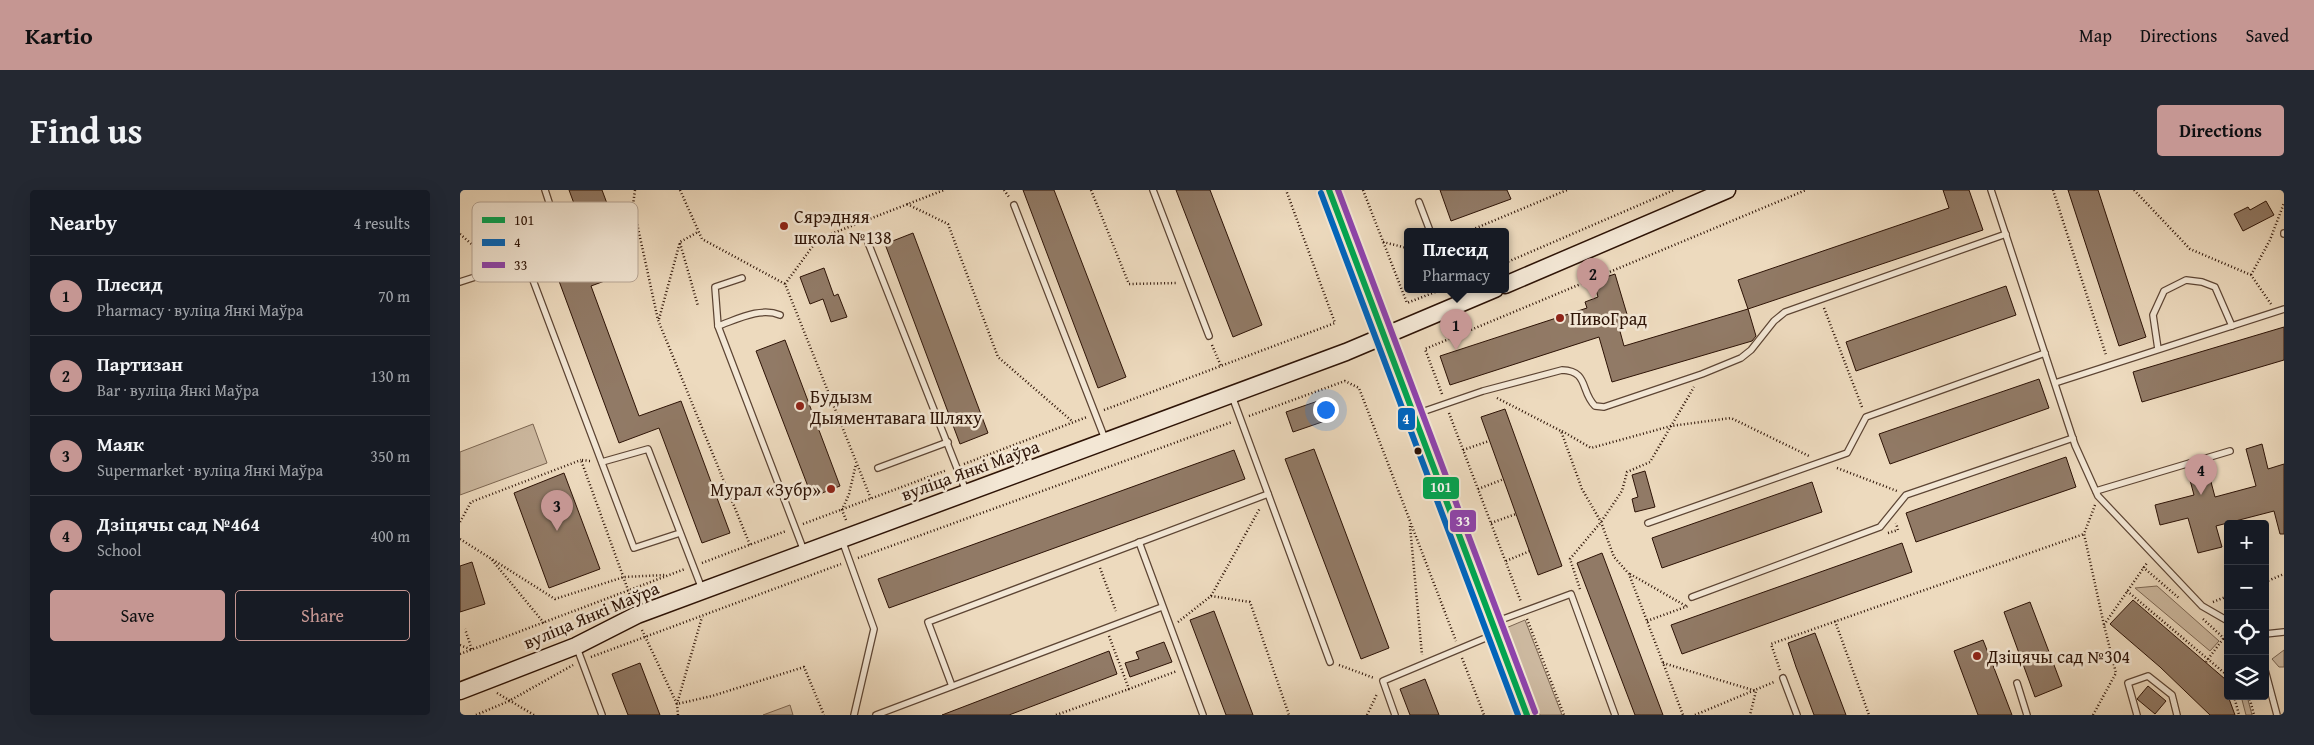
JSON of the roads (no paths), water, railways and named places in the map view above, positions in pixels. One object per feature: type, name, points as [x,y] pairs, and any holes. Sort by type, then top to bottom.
[{"type":"street","points":[[1330,190],[1526,715]]},
{"type":"street","points":[[1509,283],[1698,199],[1726,190]]},
{"type":"street","name":"вуліца Янкі Маўра","points":[[460,691],[578,653],[637,615],[1384,336],[1485,293]]},
{"type":"lane","points":[[545,190],[549,202]]},
{"type":"lane","points":[[1153,190],[1209,336]]},
{"type":"lane","points":[[1991,190],[2073,438],[2097,493],[2202,606],[2224,619]]},
{"type":"lane","points":[[1418,202],[1429,228]]},
{"type":"lane","points":[[1014,206],[1106,441]]},
{"type":"lane","points":[[1414,415],[1445,403],[1562,370],[1572,370],[1581,376],[1589,400],[1594,406],[1604,407],[1702,374],[1741,358],[1751,350],[1774,321],[1785,312],[2006,234]]},
{"type":"lane","points":[[867,240],[967,492]]},
{"type":"lane","points":[[460,282],[472,278]]},
{"type":"lane","points":[[742,278],[714,287],[718,326],[805,553]]},
{"type":"lane","points":[[2158,349],[2153,315],[2164,291],[2186,280],[2202,282],[2215,287],[2232,326]]},
{"type":"lane","points":[[534,282],[634,548],[680,533]]},
{"type":"lane","points":[[1455,293],[1459,304]]},
{"type":"lane","points":[[2055,382],[2284,309]]},
{"type":"lane","points":[[718,326],[758,312],[772,312],[780,315]]},
{"type":"lane","points":[[1648,524],[1847,453],[1866,417],[2045,353]]},
{"type":"lane","points":[[1231,394],[1330,662]]},
{"type":"lane","points":[[1692,596],[1880,527],[1906,494],[2073,438]]},
{"type":"lane","points":[[878,468],[948,442]]},
{"type":"lane","points":[[602,462],[648,449],[702,590]]},
{"type":"lane","points":[[2097,493],[2230,452]]},
{"type":"lane","points":[[952,686],[928,622],[1268,494]]},
{"type":"lane","points":[[842,539],[874,629],[854,715]]},
{"type":"lane","points":[[1138,542],[1203,715]]},
{"type":"lane","points":[[1395,715],[1382,681],[1459,649],[1524,611],[1571,594],[1615,715]]},
{"type":"lane","points":[[876,715],[1162,607]]},
{"type":"lane","points":[[2269,634],[2284,632]]},
{"type":"lane","points":[[578,653],[602,715]]},
{"type":"lane","points":[[2137,715],[2128,683],[2148,676],[2172,695],[2177,715]]},
{"type":"lane","points":[[1783,678],[1797,715]]},
{"type":"lane","points":[[2017,684],[2027,715]]},
{"type":"lane","points":[[2269,685],[2277,715]]},
{"type":"place","name":"Сярэдняя школа №138","points":[[784,226]]},
{"type":"place","name":"Партизан","points":[[1593,299]]},
{"type":"place","name":"ПивоГрад","points":[[1560,318]]},
{"type":"place","name":"Плесид","points":[[1456,350]]},
{"type":"place","name":"Будызм Дыяментавага Шляху","points":[[800,406]]},
{"type":"place","name":"Мурал «Зубр»","points":[[831,489]]},
{"type":"place","name":"Дзіцячы сад №464","points":[[2201,495]]},
{"type":"place","name":"Маяк","points":[[557,531]]},
{"type":"place","name":"Дзіцячы сад №304","points":[[1977,656]]}]
